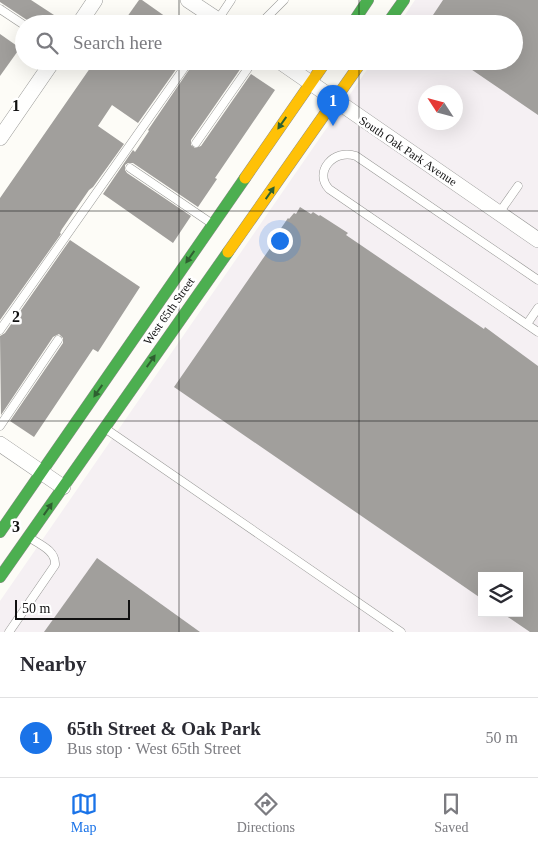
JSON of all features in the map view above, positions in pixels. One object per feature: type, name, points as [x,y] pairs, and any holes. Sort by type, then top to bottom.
[{"type":"street","points":[[85,15],[96,0]]},
{"type":"street","points":[[188,0],[209,15]]},
{"type":"street","points":[[358,15],[368,0]]},
{"type":"street","points":[[393,15],[404,0]]},
{"type":"street","points":[[0,138],[47,70]]},
{"type":"street","name":"South Oak Park Avenue","points":[[291,70],[538,240]]},
{"type":"street","name":"West 65th Street","points":[[1,529],[319,70]]},
{"type":"street","name":"West 65th Street","points":[[0,578],[356,70]]},
{"type":"street","points":[[0,444],[63,487]]},
{"type":"lane","points":[[223,15],[231,0]]},
{"type":"lane","points":[[269,15],[284,0]]},
{"type":"lane","points":[[0,9],[15,19]]},
{"type":"lane","points":[[0,330],[183,70]]},
{"type":"lane","points":[[196,143],[246,70]]},
{"type":"lane","points":[[538,280],[356,156],[341,154],[334,157],[324,170],[325,185],[330,189],[538,332]]},
{"type":"lane","points":[[130,168],[213,224]]},
{"type":"lane","points":[[499,213],[518,186]]},
{"type":"lane","points":[[527,324],[538,308]]},
{"type":"lane","points":[[0,426],[58,340]]},
{"type":"lane","points":[[104,428],[400,632]]},
{"type":"lane","points":[[9,632],[55,565],[56,560],[52,553],[28,537]]},
{"type":"shaded area","points":[[415,0],[538,0],[538,632],[0,632],[0,601],[367,70],[523,70],[523,15],[405,15]]},
{"type":"building","points":[[0,0],[31,0],[54,15],[20,15],[0,2]]},
{"type":"building","points":[[139,0],[142,0],[163,15],[128,15]]},
{"type":"building","points":[[443,0],[538,0],[538,115],[472,70],[523,70],[523,15],[433,15]]},
{"type":"building","points":[[0,34],[15,44],[15,55],[0,76]]},
{"type":"building","points":[[89,70],[176,70],[138,123],[112,105],[98,126],[124,144],[89,190],[62,229],[61,234],[0,320],[0,198]]},
{"type":"building","points":[[189,70],[240,70],[191,140],[191,145],[195,148],[201,146],[251,74],[275,90],[215,178],[217,179],[198,207],[133,163],[125,165],[127,173],[191,216],[173,243],[103,194],[133,150],[135,152]]},
{"type":"building","points":[[300,207],[311,214],[313,212],[320,215],[348,233],[346,235],[484,329],[485,327],[538,366],[538,632],[530,632],[508,617],[523,617],[523,572],[478,572],[478,596],[174,387],[273,244],[271,243],[288,218],[294,213],[296,214]]},
{"type":"building","points":[[70,240],[140,287],[98,352],[93,349],[34,437],[10,421],[63,343],[63,338],[59,334],[53,337],[1,415],[0,336],[5,333]]},
{"type":"building","points":[[97,558],[200,632],[44,632]]},
{"type":"traffic: fast","points":[[358,15],[368,0]]},
{"type":"traffic: fast","points":[[393,15],[404,0]]},
{"type":"traffic: fast","points":[[0,532],[245,178]]},
{"type":"traffic: fast","points":[[0,577],[228,252]]},
{"type":"traffic: slow","points":[[245,178],[320,70]]},
{"type":"traffic: slow","points":[[228,252],[356,70]]},
{"type":"place","name":"65th Street & Oak Park","points":[[333,126]]}]
